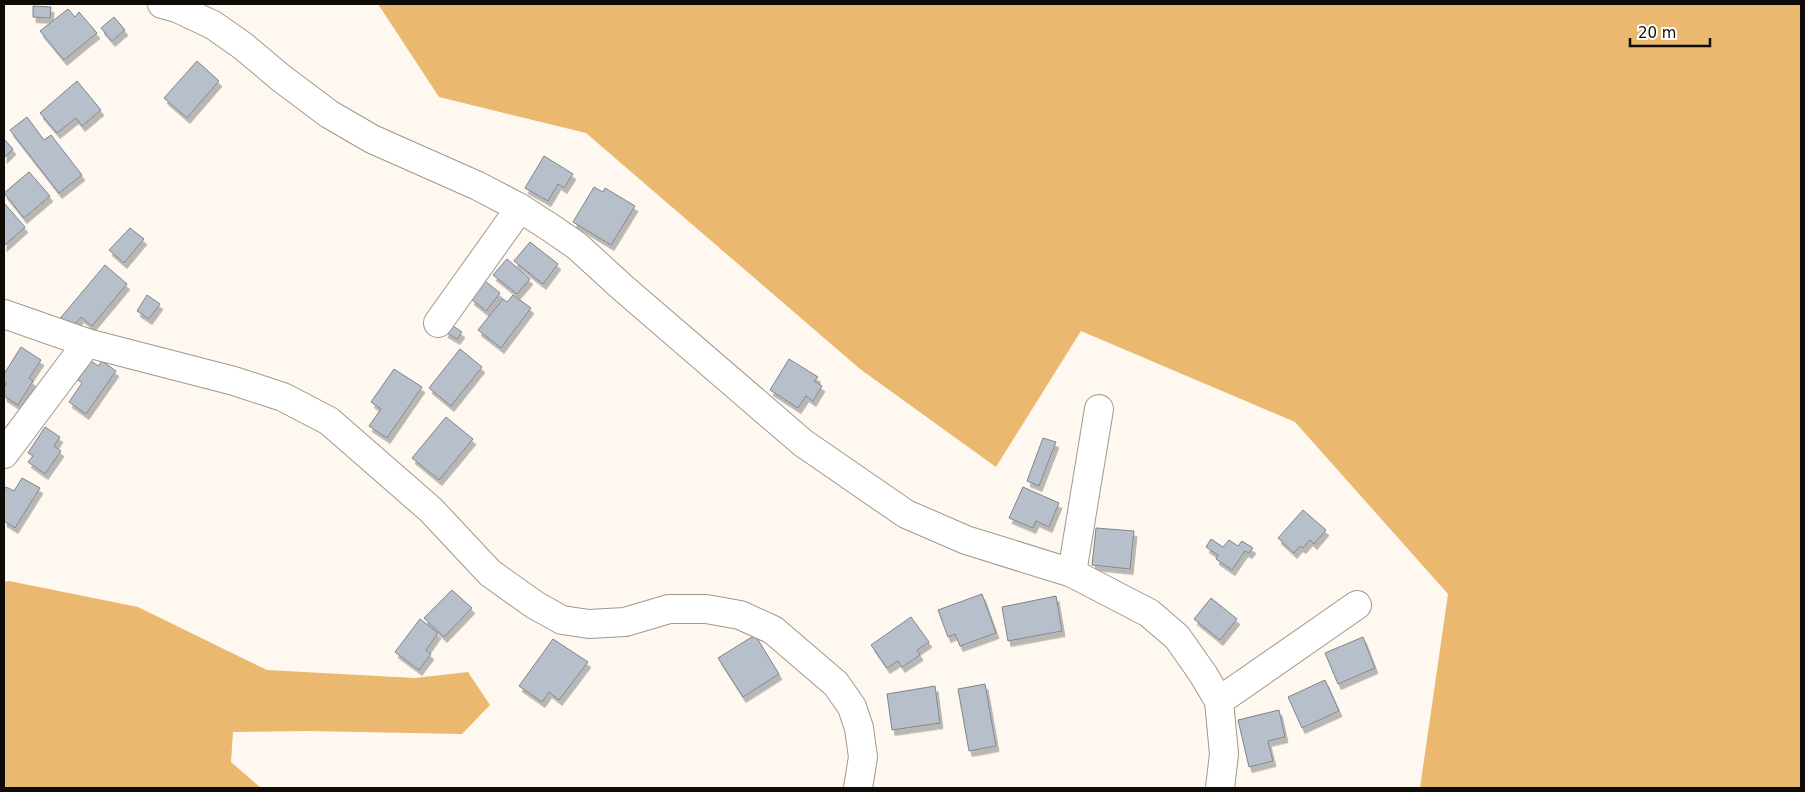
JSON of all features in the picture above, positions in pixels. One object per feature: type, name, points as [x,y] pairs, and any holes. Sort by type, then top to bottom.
[{"type":"street","points":[[162,4],[216,14],[338,119],[372,139],[478,186],[520,208],[577,246],[803,443],[906,514],[966,540],[1072,573],[1149,613],[1177,637],[1219,701],[1224,754],[1220,788]]},
{"type":"street","points":[[438,322],[520,208]]},
{"type":"street","points":[[4,314],[86,343],[234,381],[283,397],[329,421],[431,510],[490,573],[535,605],[562,620],[589,624],[625,622],[669,609],[706,609],[740,615],[772,630],[836,684],[852,707],[859,728],[863,757],[858,788]]},
{"type":"street","points":[[4,454],[86,343]]},
{"type":"street","points":[[1072,573],[1099,409]]},
{"type":"street","points":[[1219,701],[1357,605]]},
{"type":"shaded area","points":[[378,4],[1801,4],[1801,788],[1420,788],[1448,594],[1295,422],[1081,331],[996,467],[860,369],[586,133],[439,97]]},
{"type":"shaded area","points":[[9,581],[138,607],[267,670],[415,678],[468,672],[490,705],[462,734],[308,731],[233,732],[231,762],[261,788],[4,788],[4,582]]},
{"type":"building","points":[[33,6],[51,7],[50,18],[33,17]]},
{"type":"building","points":[[68,9],[75,17],[79,12],[97,33],[64,60],[40,31]]},
{"type":"building","points":[[114,17],[125,30],[112,41],[101,28]]},
{"type":"building","points":[[197,61],[219,81],[187,118],[164,98]]},
{"type":"building","points":[[77,81],[101,110],[82,126],[76,118],[57,133],[40,113]]},
{"type":"building","points":[[27,117],[44,140],[51,135],[82,175],[59,193],[10,130]]},
{"type":"building","points":[[4,139],[13,149],[4,158]]},
{"type":"building","points":[[544,156],[573,174],[564,188],[558,184],[548,201],[525,188]]},
{"type":"building","points":[[29,172],[50,196],[24,218],[4,193]]},
{"type":"building","points":[[594,187],[603,192],[605,188],[635,206],[611,245],[573,222]]},
{"type":"building","points":[[4,203],[25,227],[4,246]]},
{"type":"building","points":[[130,228],[144,239],[124,263],[109,250]]},
{"type":"building","points":[[530,242],[558,264],[543,284],[514,261]]},
{"type":"building","points":[[507,259],[530,279],[517,294],[493,275]]},
{"type":"building","points":[[105,265],[127,284],[92,326],[81,317],[72,327],[57,322]]},
{"type":"building","points":[[485,281],[500,293],[486,311],[471,299]]},
{"type":"building","points":[[147,295],[160,304],[149,319],[137,311]]},
{"type":"building","points":[[513,295],[531,308],[501,348],[478,330],[503,299],[507,302]]},
{"type":"building","points":[[450,324],[462,332],[457,339],[445,332]]},
{"type":"building","points":[[21,347],[41,360],[29,378],[33,381],[18,405],[4,396],[6,383],[4,382],[4,374]]},
{"type":"building","points":[[460,349],[482,367],[451,406],[429,388]]},
{"type":"building","points":[[789,359],[818,377],[814,381],[822,386],[813,401],[806,396],[798,408],[770,390]]},
{"type":"building","points":[[91,361],[98,366],[102,361],[116,371],[86,414],[69,402],[82,383],[78,380]]},
{"type":"building","points":[[394,369],[422,387],[387,438],[369,426],[381,409],[371,402]]},
{"type":"building","points":[[446,417],[473,439],[439,480],[412,458]]},
{"type":"building","points":[[45,427],[60,437],[54,446],[61,451],[45,474],[28,462],[33,456],[28,453]]},
{"type":"building","points":[[1043,438],[1056,442],[1039,486],[1027,481]]},
{"type":"building","points":[[22,478],[40,488],[15,528],[4,521],[4,490],[6,487],[14,491]]},
{"type":"building","points":[[1023,487],[1059,503],[1049,527],[1036,521],[1033,528],[1009,518]]},
{"type":"building","points":[[1303,510],[1326,530],[1314,544],[1310,540],[1303,548],[1300,546],[1294,553],[1278,538]]},
{"type":"building","points":[[1096,528],[1134,531],[1130,569],[1092,565]]},
{"type":"building","points":[[1211,539],[1223,547],[1229,540],[1238,546],[1242,541],[1253,548],[1249,553],[1245,551],[1232,570],[1216,559],[1218,555],[1206,547]]},
{"type":"building","points":[[452,590],[472,608],[444,637],[424,618]]},
{"type":"building","points":[[982,594],[996,633],[960,646],[955,634],[948,637],[938,610]]},
{"type":"building","points":[[1056,596],[1062,631],[1008,641],[1002,607]]},
{"type":"building","points":[[1211,598],[1237,619],[1220,640],[1194,619]]},
{"type":"building","points":[[911,617],[929,642],[917,650],[920,655],[902,667],[898,661],[887,668],[871,645]]},
{"type":"building","points":[[420,619],[438,633],[426,650],[431,654],[419,670],[395,652]]},
{"type":"building","points":[[755,635],[779,674],[743,697],[718,658]]},
{"type":"building","points":[[1363,637],[1375,668],[1338,684],[1325,653]]},
{"type":"building","points":[[553,639],[588,662],[559,700],[549,692],[542,702],[519,686]]},
{"type":"building","points":[[1325,680],[1339,711],[1302,728],[1288,697]]},
{"type":"building","points":[[985,684],[996,746],[969,751],[958,689]]},
{"type":"building","points":[[935,686],[940,723],[892,730],[887,694]]},
{"type":"building","points":[[1279,710],[1285,737],[1268,741],[1273,761],[1249,767],[1238,720]]}]
